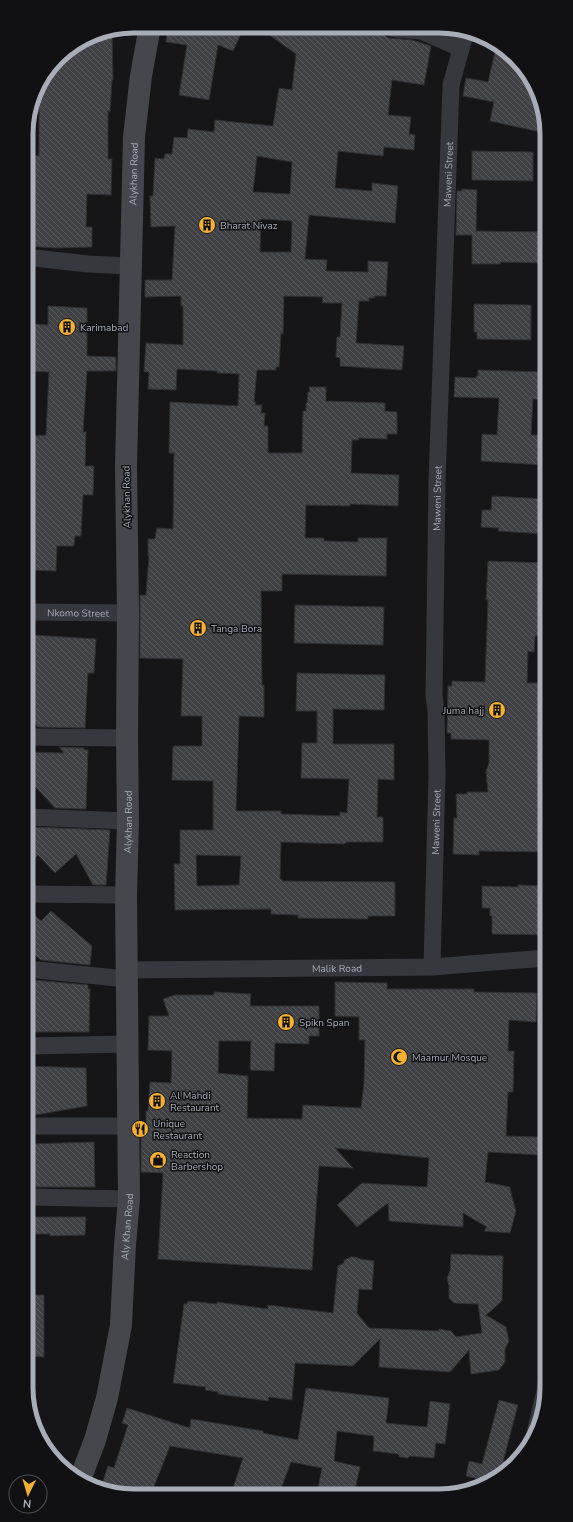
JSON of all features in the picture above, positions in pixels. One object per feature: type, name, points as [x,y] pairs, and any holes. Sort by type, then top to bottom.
[{"type":"street","name":"Alykhan Road","points":[[127,974],[126,895],[128,821],[128,614],[126,466],[130,266],[134,137],[141,76],[149,33]]},
{"type":"street","points":[[426,33],[460,48]]},
{"type":"street","name":"Maweni Street","points":[[432,967],[437,774],[436,710],[434,696],[437,481],[451,85],[464,36]]},
{"type":"street","points":[[33,259],[130,266]]},
{"type":"street","name":"Nkomo Street","points":[[33,612],[128,614]]},
{"type":"street","points":[[33,737],[127,738]]},
{"type":"street","points":[[33,817],[128,821]]},
{"type":"street","points":[[33,894],[126,895]]},
{"type":"street","name":"Malik Road","points":[[33,969],[127,974],[432,967],[540,958]]},
{"type":"street","name":"Aly Khan Road","points":[[82,1474],[95,1440],[107,1398],[121,1325],[129,1199],[127,974]]},
{"type":"street","points":[[33,1046],[127,1044]]},
{"type":"street","points":[[33,1126],[128,1126]]},
{"type":"street","points":[[33,1197],[129,1199]]},
{"type":"building","points":[[167,33],[241,33],[233,51],[218,45],[209,100],[179,95],[187,45],[166,42]]},
{"type":"building","points":[[266,33],[383,33],[389,38],[412,40],[431,46],[424,85],[392,80],[388,115],[411,117],[409,134],[415,135],[414,150],[384,147],[383,156],[338,151],[335,188],[372,191],[372,183],[398,186],[395,223],[309,215],[305,259],[327,260],[326,271],[368,272],[368,261],[388,262],[386,296],[374,296],[375,298],[369,298],[369,301],[359,301],[356,343],[404,346],[402,370],[340,366],[340,358],[336,357],[337,337],[340,337],[342,303],[322,303],[323,297],[284,296],[283,334],[281,333],[279,367],[276,367],[276,370],[257,370],[254,402],[256,402],[255,405],[262,405],[261,413],[265,413],[264,426],[268,426],[268,453],[302,453],[303,411],[306,411],[308,392],[310,392],[309,387],[326,387],[326,401],[385,403],[385,411],[397,412],[397,434],[387,434],[387,439],[358,438],[359,440],[352,440],[351,473],[399,475],[398,506],[350,504],[350,506],[306,505],[305,538],[324,538],[324,541],[358,542],[358,538],[387,538],[386,576],[282,574],[282,591],[261,591],[262,685],[264,685],[264,717],[239,716],[236,811],[281,811],[281,814],[340,816],[340,812],[347,813],[349,779],[301,778],[302,743],[317,743],[317,711],[296,711],[297,673],[385,675],[384,710],[333,709],[333,744],[394,744],[394,780],[378,779],[377,817],[383,817],[383,842],[347,842],[344,844],[281,842],[280,879],[282,879],[282,881],[395,882],[395,916],[368,916],[368,919],[298,918],[298,915],[271,914],[271,909],[175,910],[174,864],[180,864],[180,830],[213,830],[213,781],[172,780],[173,746],[202,746],[202,716],[181,716],[183,659],[140,658],[140,595],[146,595],[149,556],[148,539],[155,538],[157,528],[173,529],[174,453],[169,453],[170,402],[238,406],[239,374],[217,373],[217,371],[177,369],[176,390],[148,389],[149,372],[144,372],[146,343],[183,345],[183,306],[181,306],[181,296],[145,297],[145,280],[172,280],[175,226],[151,227],[150,196],[153,196],[155,158],[164,159],[165,154],[172,154],[174,137],[187,138],[188,129],[214,132],[215,120],[273,126],[279,88],[292,90],[296,54]],"holes":[[[257,156],[292,162],[290,194],[253,192]],[[261,219],[292,221],[291,252],[260,252]],[[196,855],[241,856],[239,885],[197,886]]]},
{"type":"building","points":[[112,35],[113,80],[110,112],[108,111],[108,159],[112,159],[111,195],[87,194],[86,227],[92,227],[92,247],[56,248],[33,246],[33,155],[39,156],[39,101],[50,78],[68,58],[78,50]]},
{"type":"building","points":[[495,51],[510,63],[519,73],[530,90],[535,102],[540,132],[490,121],[494,102],[463,96],[466,78],[488,82]]},
{"type":"building","points":[[472,151],[533,152],[533,181],[472,180]]},
{"type":"building","points":[[462,189],[477,190],[476,231],[540,232],[540,263],[501,262],[500,264],[472,264],[472,235],[456,235],[457,191],[462,191]]},
{"type":"building","points":[[474,304],[531,305],[531,340],[477,339],[477,332],[474,332]]},
{"type":"building","points":[[48,306],[87,308],[87,356],[116,357],[116,371],[87,371],[83,432],[86,432],[85,466],[94,466],[93,495],[83,495],[81,536],[75,536],[74,546],[57,546],[56,571],[33,570],[33,436],[46,435],[49,372],[33,371],[33,324],[48,325]]},
{"type":"building","points":[[478,370],[540,372],[540,400],[533,399],[531,435],[540,435],[540,465],[481,461],[482,434],[497,435],[499,398],[454,397],[455,377],[476,378],[476,376],[478,376]]},
{"type":"building","points":[[492,496],[540,499],[540,534],[498,531],[499,528],[481,527],[482,510],[491,510]]},
{"type":"building","points":[[488,561],[540,563],[540,636],[535,636],[534,652],[528,651],[527,683],[540,683],[540,852],[479,851],[479,855],[453,854],[454,818],[457,818],[456,794],[467,794],[467,792],[488,792],[486,772],[489,762],[489,740],[451,739],[451,733],[447,733],[448,686],[452,686],[452,681],[485,682],[488,600],[486,600]]},
{"type":"building","points":[[295,605],[384,607],[383,645],[294,643]]},
{"type":"building","points":[[33,635],[96,639],[94,673],[88,673],[85,728],[38,727],[33,722]]},
{"type":"building","points":[[59,747],[84,748],[84,750],[88,750],[86,809],[55,808],[33,784],[33,752],[64,753]]},
{"type":"building","points":[[33,827],[110,830],[106,885],[93,885],[76,854],[55,873],[38,855],[33,860]]},
{"type":"building","points":[[518,885],[540,886],[540,935],[492,934],[492,916],[490,916],[490,908],[482,908],[482,886],[518,887]]},
{"type":"building","points":[[51,911],[92,946],[90,965],[41,960],[33,953],[33,914],[41,921]]},
{"type":"building","points":[[34,980],[88,985],[88,989],[90,989],[89,1032],[33,1032]]},
{"type":"building","points":[[335,982],[387,983],[387,989],[474,989],[474,992],[537,993],[536,1022],[509,1020],[508,1051],[514,1051],[513,1092],[508,1092],[506,1136],[539,1137],[540,1155],[488,1152],[485,1182],[510,1187],[516,1211],[510,1233],[484,1231],[487,1227],[463,1213],[463,1227],[389,1221],[388,1203],[357,1227],[337,1205],[362,1183],[427,1187],[429,1158],[335,1148],[353,1168],[319,1166],[312,1270],[158,1259],[163,1173],[141,1172],[141,1131],[146,1131],[146,1111],[148,1111],[150,1082],[171,1083],[172,1051],[148,1050],[149,1016],[169,1016],[163,999],[175,995],[214,995],[214,992],[251,994],[250,1006],[319,1006],[319,1036],[309,1036],[309,1044],[275,1043],[274,1071],[250,1070],[251,1041],[219,1041],[218,1073],[248,1076],[247,1118],[302,1119],[303,1105],[361,1108],[364,1083],[365,1040],[359,1040],[359,1017],[335,1016]]},
{"type":"building","points":[[33,1066],[86,1068],[87,1106],[35,1115],[33,1113]]},
{"type":"building","points":[[94,1142],[95,1187],[33,1187],[33,1144]]},
{"type":"building","points":[[33,1217],[86,1217],[85,1235],[50,1236],[50,1234],[33,1234]]},
{"type":"building","points":[[451,1254],[503,1256],[502,1301],[486,1315],[506,1327],[509,1341],[505,1349],[505,1362],[499,1370],[471,1374],[469,1350],[450,1372],[379,1367],[380,1339],[353,1366],[295,1363],[292,1400],[269,1397],[268,1401],[218,1394],[218,1392],[205,1390],[206,1387],[173,1383],[184,1304],[187,1304],[188,1301],[217,1304],[217,1302],[268,1309],[268,1305],[333,1313],[338,1266],[344,1263],[344,1260],[351,1257],[374,1261],[372,1290],[359,1289],[357,1313],[369,1328],[439,1331],[439,1329],[451,1331],[456,1337],[482,1333],[478,1304],[454,1303],[449,1298],[447,1278],[450,1271]]},
{"type":"building","points":[[33,1295],[44,1295],[44,1357],[33,1356]]},
{"type":"building","points":[[306,1388],[389,1398],[386,1423],[427,1427],[430,1401],[450,1404],[445,1444],[436,1443],[434,1458],[410,1456],[408,1458],[400,1457],[398,1454],[373,1451],[374,1436],[337,1431],[334,1461],[360,1467],[355,1489],[318,1489],[322,1468],[291,1462],[281,1489],[233,1489],[243,1458],[170,1446],[153,1489],[121,1488],[102,1484],[108,1466],[114,1468],[128,1425],[122,1423],[127,1408],[190,1428],[191,1419],[263,1431],[263,1433],[298,1440]]},
{"type":"building","points":[[499,1400],[518,1405],[502,1466],[482,1480],[466,1476],[469,1461],[482,1464]]},
{"type":"place","name":"Bharat Nivaz","points":[[207,225]]},
{"type":"place","name":"Karimabad","points":[[67,327]]},
{"type":"place","name":"Tanga Bora","points":[[198,628]]},
{"type":"place","name":"Juma hajj","points":[[497,710]]},
{"type":"place","name":"Spikn Span","points":[[286,1022]]},
{"type":"place","name":"Maamur Mosque","points":[[399,1057]]},
{"type":"place","name":"Al Mahdi Restaurant","points":[[157,1101]]},
{"type":"place","name":"Unique Restaurant","points":[[140,1129]]},
{"type":"place","name":"Reaction Barbershop","points":[[158,1160]]}]
